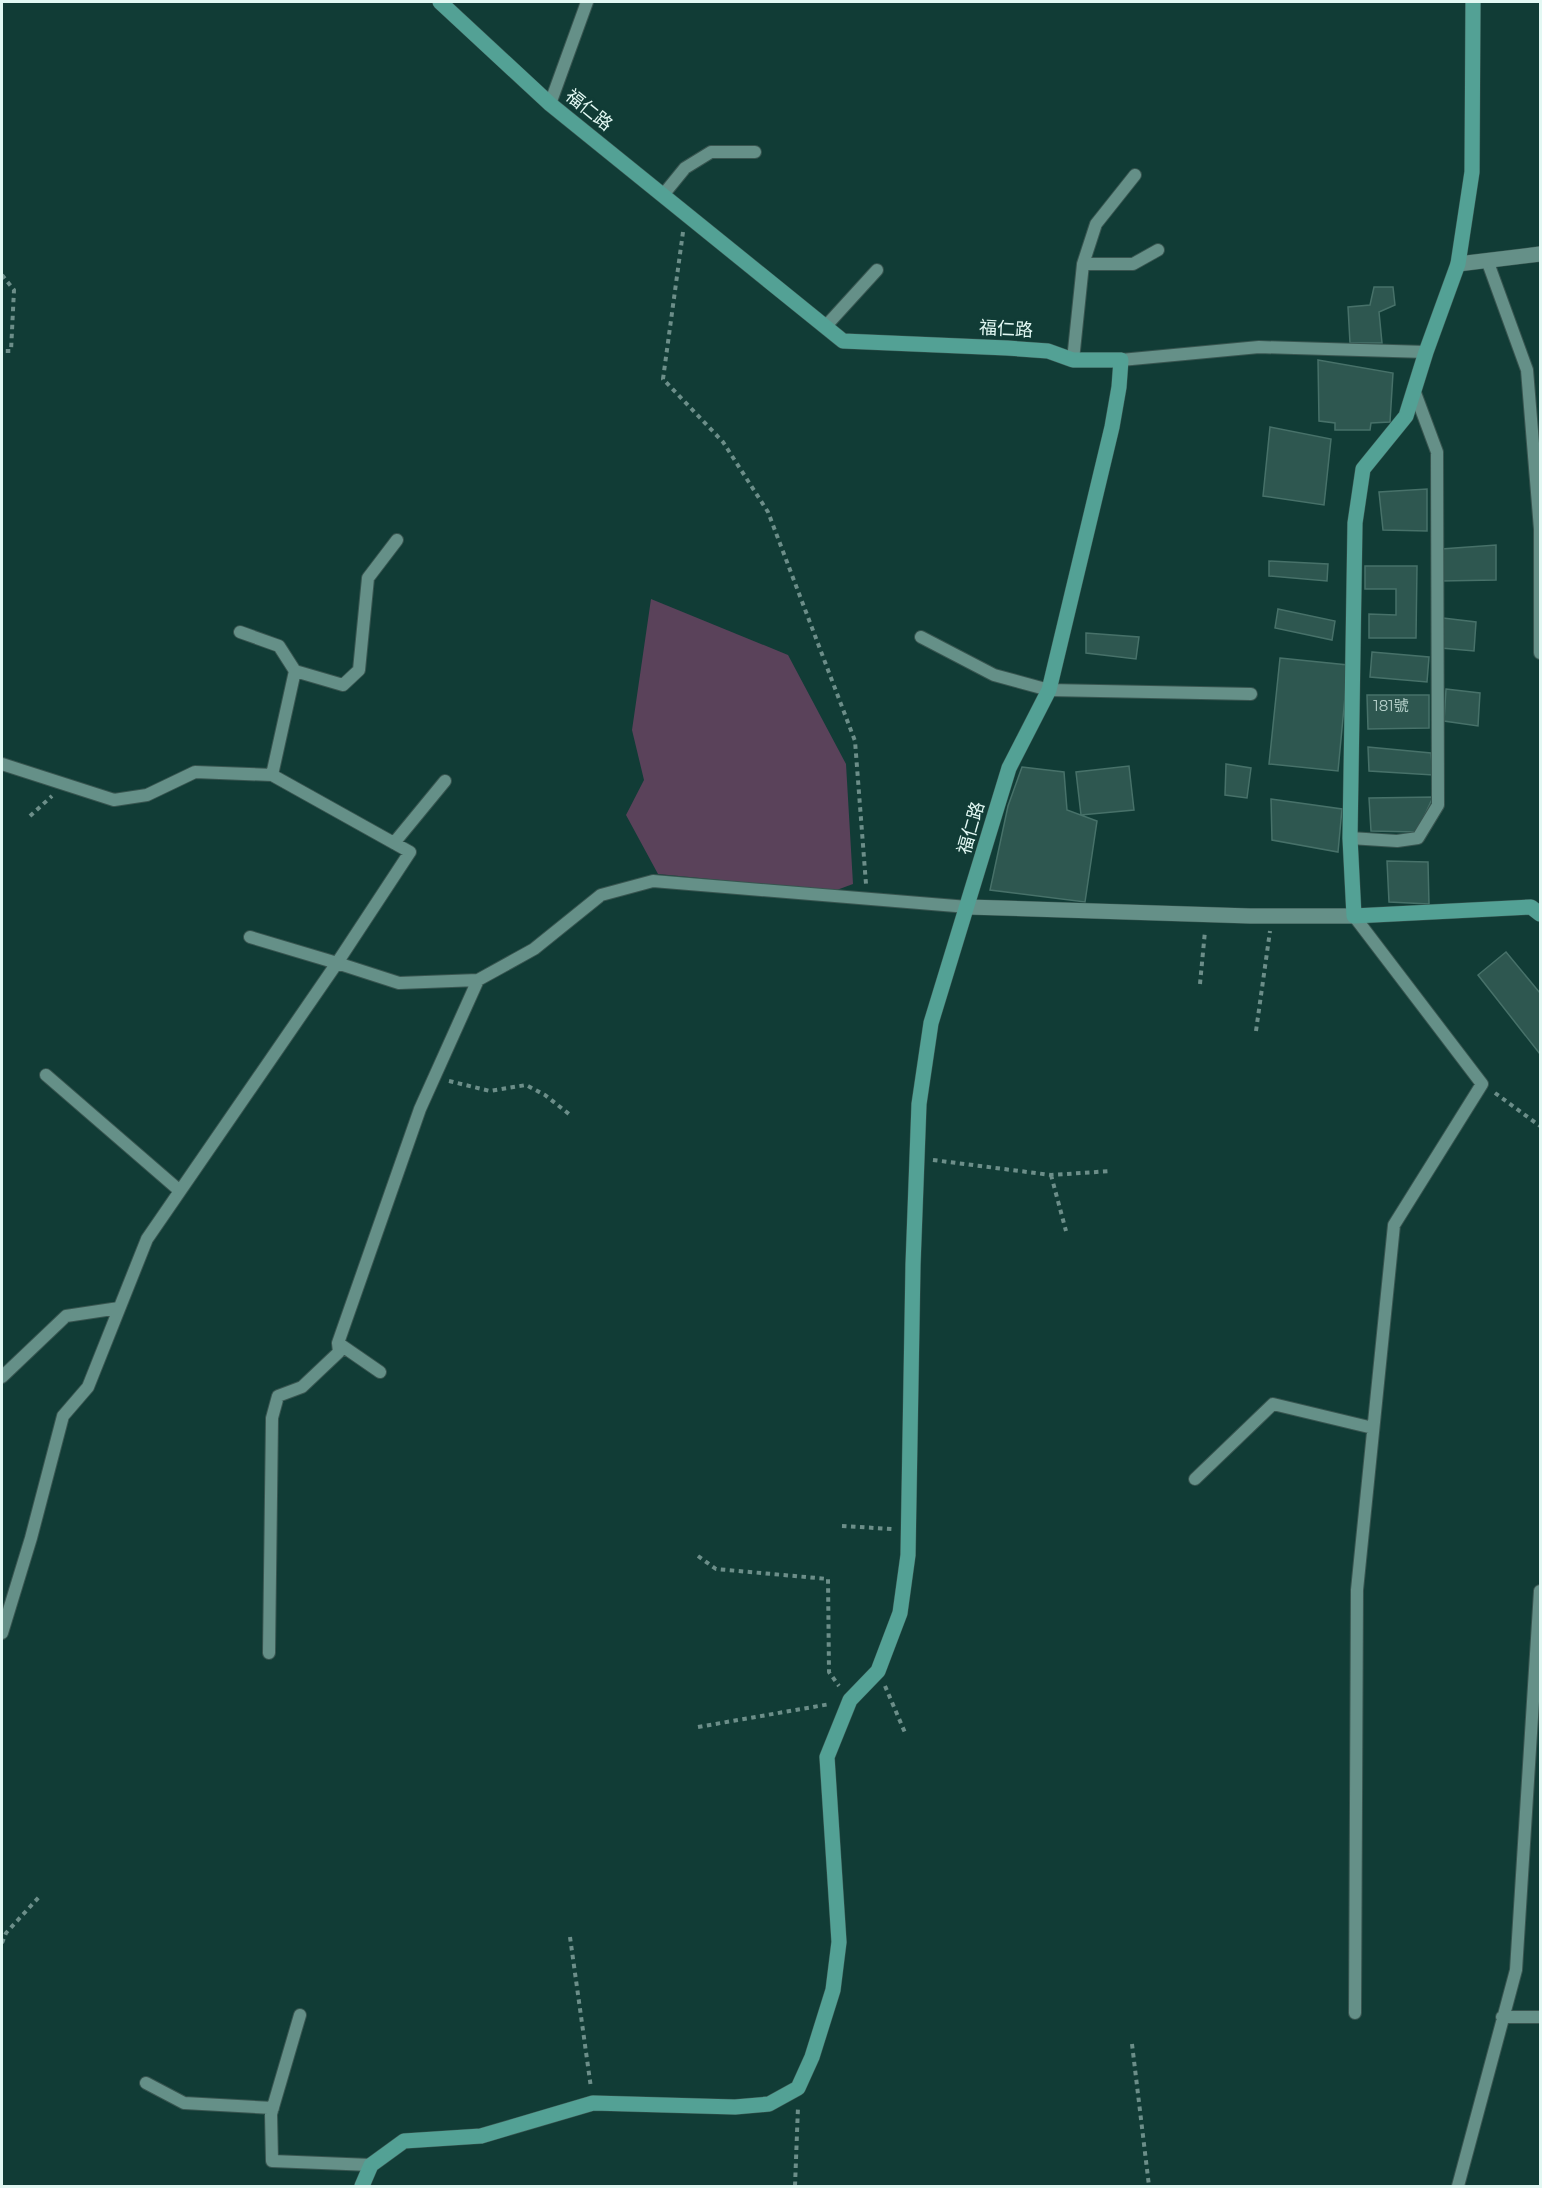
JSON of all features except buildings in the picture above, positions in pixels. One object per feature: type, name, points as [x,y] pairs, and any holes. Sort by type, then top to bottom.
[{"type":"street","name":"福仁路","points":[[440,2],[550,104],[843,341],[1048,351],[1073,360],[1121,360],[1112,427],[1049,690],[1009,768],[931,1023],[919,1104],[908,1555],[900,1613],[878,1671]]},
{"type":"street","points":[[1354,916],[1350,838],[1355,523],[1363,469],[1406,416],[1458,264],[1472,172],[1473,2]]},
{"type":"street","points":[[1458,264],[1540,254]]},
{"type":"street","points":[[968,907],[1272,916],[1354,916],[1531,907],[1540,914]]},
{"type":"street","points":[[362,2187],[371,2165],[404,2141],[481,2136],[593,2103],[735,2107],[769,2104],[798,2088],[812,2057],[833,1990],[839,1942],[827,1757],[850,1700],[878,1671]]},
{"type":"lane","points":[[550,104],[587,2]]},
{"type":"lane","points":[[663,195],[685,168],[711,152],[754,152]]},
{"type":"lane","points":[[1073,360],[1083,264],[1096,224],[1135,175]]},
{"type":"lane","points":[[1083,264],[1133,264],[1158,250]]},
{"type":"lane","points":[[1487,260],[1527,370],[1540,529],[1540,653]]},
{"type":"lane","points":[[825,327],[877,270]]},
{"type":"lane","points":[[1121,360],[1259,347],[1426,352]]},
{"type":"lane","points":[[1350,838],[1397,841],[1418,838],[1438,805],[1437,452],[1414,390]]},
{"type":"lane","points":[[240,632],[279,646],[295,671],[343,685],[359,670],[368,578],[397,540]]},
{"type":"lane","points":[[921,637],[994,675],[1049,690],[1251,694]]},
{"type":"lane","points":[[272,775],[295,671]]},
{"type":"lane","points":[[2,764],[114,800],[147,795],[195,771],[272,775],[410,852],[337,963],[147,1239],[88,1387],[63,1416],[31,1538],[2,1633]]},
{"type":"lane","points":[[394,843],[445,781]]},
{"type":"lane","points":[[250,937],[399,983],[478,980],[534,948],[601,895],[653,881],[968,907]]},
{"type":"lane","points":[[1354,916],[1482,1084],[1394,1225],[1357,1590],[1355,2013]]},
{"type":"lane","points":[[269,1653],[272,1418],[278,1396],[302,1387],[339,1352],[338,1343],[420,1109],[478,980]]},
{"type":"lane","points":[[46,1075],[180,1191]]},
{"type":"lane","points":[[2,1377],[66,1316],[119,1308]]},
{"type":"lane","points":[[338,1343],[380,1372]]},
{"type":"lane","points":[[1195,1479],[1273,1404],[1373,1428]]},
{"type":"lane","points":[[1458,2187],[1515,1970],[1540,1591]]},
{"type":"lane","points":[[300,2015],[273,2108],[272,2161],[371,2165]]},
{"type":"lane","points":[[1502,2017],[1540,2017]]},
{"type":"lane","points":[[146,2083],[184,2103],[273,2108]]},
{"type":"path","points":[[685,213],[663,378],[723,442],[768,512],[855,741],[867,899]]},
{"type":"path","points":[[2,275],[14,290],[11,351],[2,351]]},
{"type":"path","points":[[30,816],[65,785]]},
{"type":"path","points":[[1200,984],[1207,915]]},
{"type":"path","points":[[1256,1031],[1272,916]]},
{"type":"path","points":[[435,1074],[456,1084],[490,1091],[526,1085],[545,1095],[569,1114]]},
{"type":"path","points":[[1482,1084],[1540,1126]]},
{"type":"path","points":[[917,1158],[1051,1175],[1111,1171]]},
{"type":"path","points":[[1051,1175],[1066,1231]]},
{"type":"path","points":[[842,1526],[908,1530]]},
{"type":"path","points":[[698,1556],[716,1569],[828,1579],[828,1672],[850,1700],[698,1728]]},
{"type":"path","points":[[878,1671],[906,1735]]},
{"type":"path","points":[[2,1943],[4,1932],[39,1897]]},
{"type":"path","points":[[570,1937],[593,2103]]},
{"type":"path","points":[[1132,2044],[1149,2187]]},
{"type":"path","points":[[795,2187],[798,2088]]},
{"type":"shaded area","points":[[651,599],[788,655],[846,764],[853,884],[834,891],[658,874],[626,815],[644,780],[632,730]]}]
